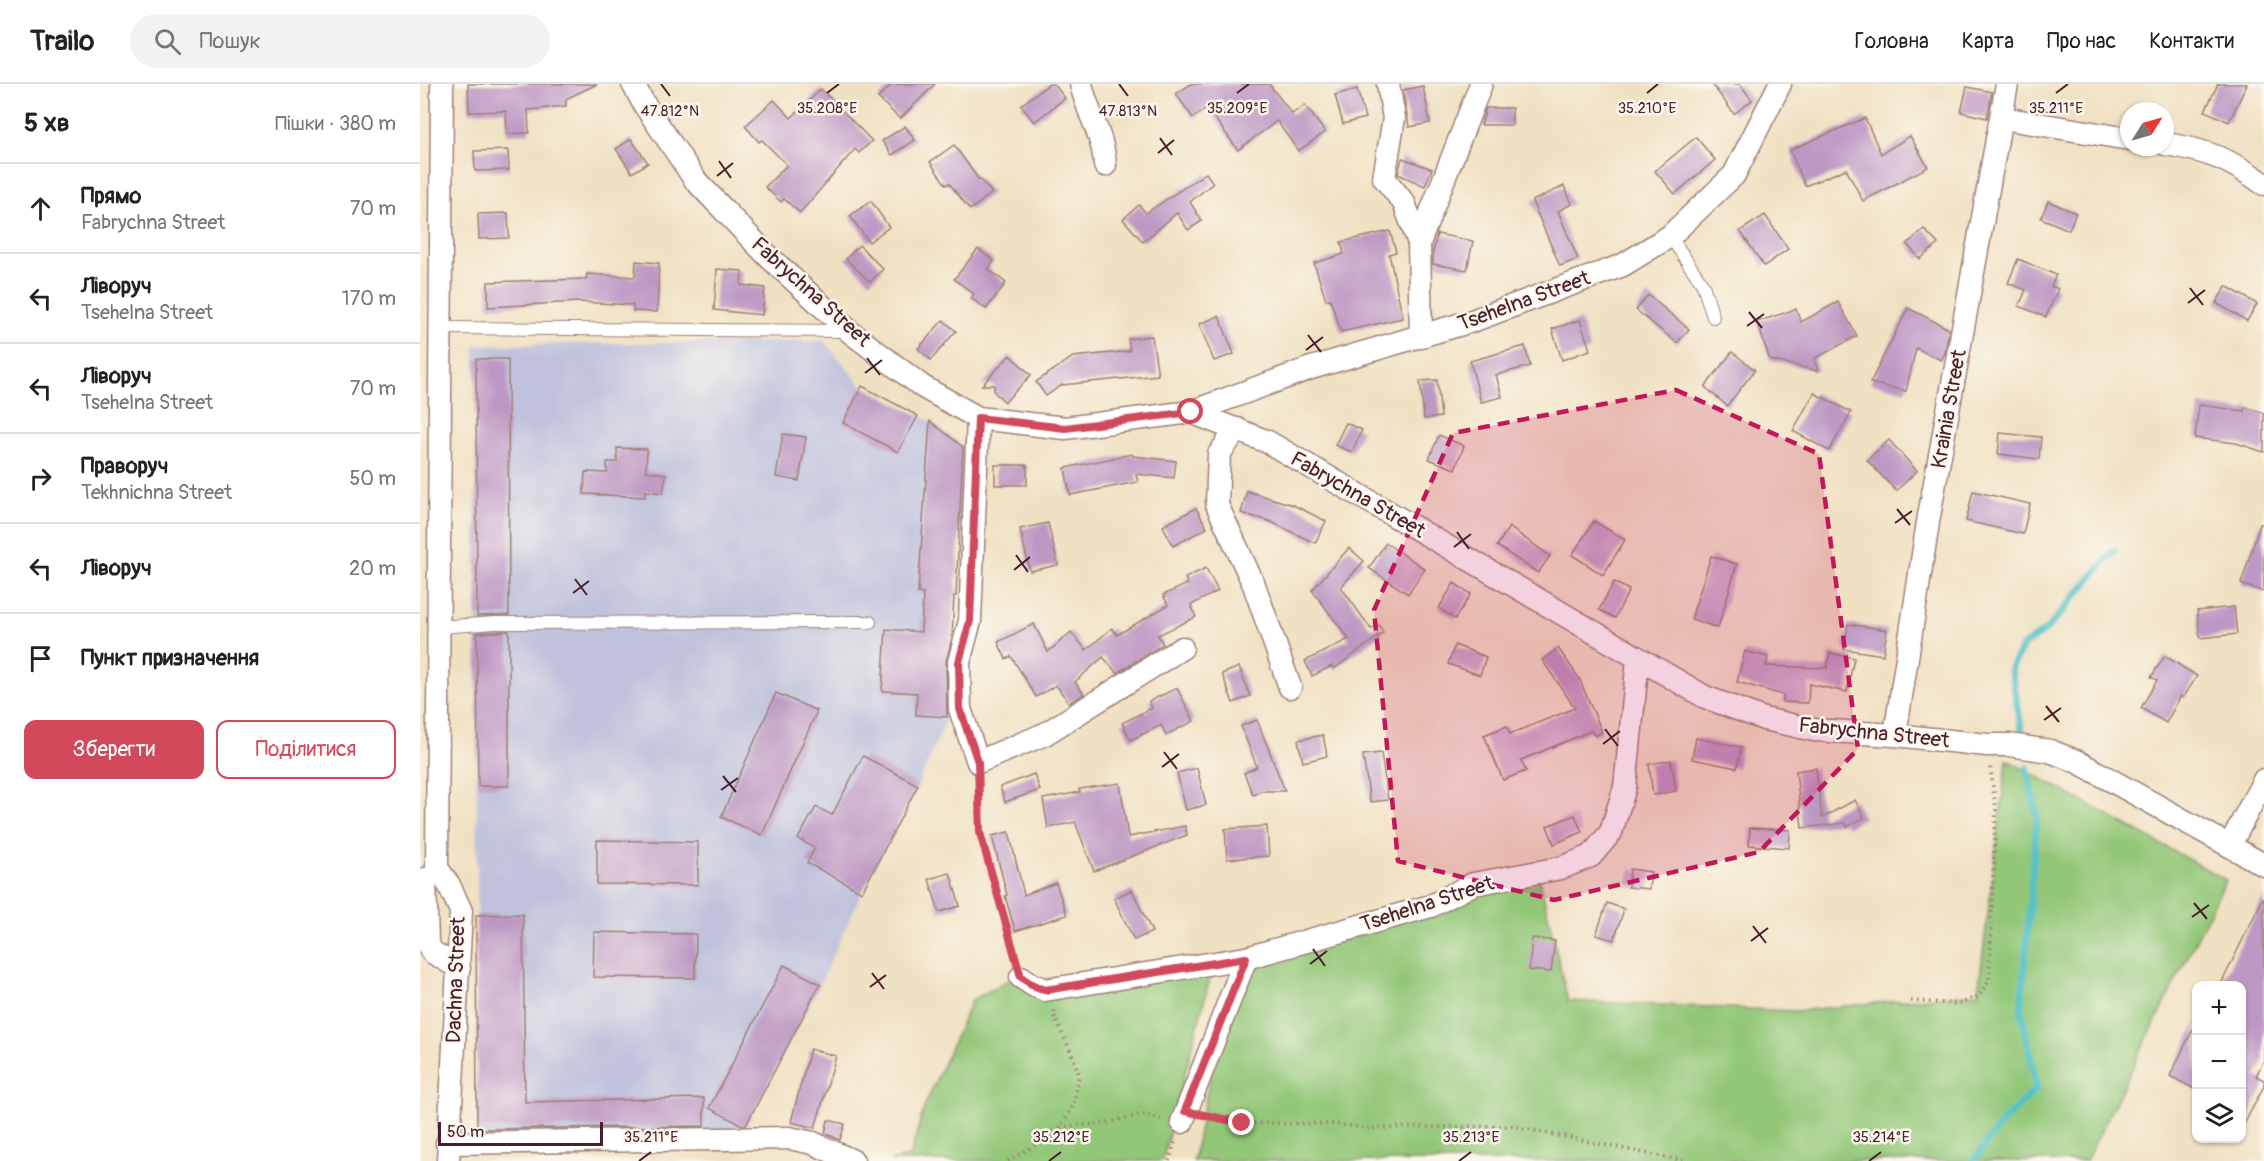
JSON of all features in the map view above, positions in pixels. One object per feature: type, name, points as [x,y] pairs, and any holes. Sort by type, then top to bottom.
[{"type":"street","points":[[442,84],[439,627],[428,876],[428,942],[432,952],[459,968]]},
{"type":"street","name":"Fabrychna Street","points":[[633,84],[696,181],[769,257],[849,332],[923,387],[978,418],[1065,428],[1191,412],[1268,442],[1705,697],[1764,719],[1814,730],[2009,745],[2050,751],[2072,759],[2264,865]]},
{"type":"street","points":[[1081,84],[1085,104],[1104,150],[1105,165]]},
{"type":"street","points":[[1388,84],[1394,118],[1384,178],[1404,204],[1419,243],[1420,338]]},
{"type":"street","points":[[1419,243],[1481,84]]},
{"type":"street","name":"Tsehelna Street","points":[[1191,412],[1311,368],[1472,321],[1623,265],[1670,236],[1734,175],[1780,84]]},
{"type":"street","name":"Krainia Street","points":[[1895,735],[1929,516],[2007,84]]},
{"type":"street","points":[[2002,118],[2120,137]]},
{"type":"street","points":[[2174,145],[2196,148],[2239,166],[2264,184]]},
{"type":"street","points":[[978,418],[970,621],[959,662],[960,709],[978,762],[1044,734],[1182,648]]},
{"type":"street","points":[[1237,429],[1219,454],[1217,505],[1254,585],[1290,687]]},
{"type":"street","name":"Tsehelna Street","points":[[1021,977],[1045,990],[1246,958],[1431,906],[1473,884],[1560,868],[1591,856],[1611,832],[1625,787],[1638,659]]},
{"type":"street","points":[[2230,845],[2264,780]]},
{"type":"street","name":"Dachna Street","points":[[428,876],[448,885],[461,911],[447,1152]]},
{"type":"street","points":[[1182,1122],[1246,958]]},
{"type":"street","points":[[447,1152],[789,1138],[813,1143],[853,1161]]},
{"type":"lane","points":[[1670,236],[1703,285],[1713,317]]},
{"type":"lane","points":[[442,328],[849,332]]},
{"type":"lane","points":[[439,627],[495,623],[870,622]]},
{"type":"path","points":[[1911,1001],[1959,1004],[1979,996],[1989,981],[1996,808],[1987,745]]},
{"type":"path","points":[[978,762],[980,833],[1021,977]]},
{"type":"path","points":[[1008,1161],[1060,1127],[1075,1101],[1078,1074],[1054,1016],[1055,999],[1064,987]]},
{"type":"path","points":[[1060,1127],[1100,1124],[1145,1114],[1182,1122],[1334,1124],[1366,1128],[1512,1126],[1684,1161]]},
{"type":"path","points":[[1169,1161],[1182,1122]]},
{"type":"highlighted area","points":[[1676,390],[1819,454],[1858,749],[1759,852],[1554,900],[1398,861],[1374,610],[1453,433]]},
{"type":"shaded area","points":[[824,341],[862,386],[930,421],[964,448],[947,717],[918,785],[862,892],[820,984],[745,1127],[704,1136],[478,1136],[475,345]]},
{"type":"green space","points":[[2007,760],[2226,880],[2086,1161],[1193,1161],[1233,965],[1539,877],[1568,1001],[1796,1011],[1978,993]]},
{"type":"green space","points":[[1213,967],[1162,1161],[891,1161],[910,1156],[925,1105],[972,1000],[1009,980],[1176,975]]},
{"type":"building","points":[[468,84],[597,84],[566,99],[566,106],[528,110],[529,133],[507,134],[506,111],[469,112]]},
{"type":"building","points":[[892,84],[935,84],[900,119],[878,98]]},
{"type":"building","points":[[1049,84],[1054,84],[1065,98],[1034,122],[1021,105]]},
{"type":"building","points":[[1191,84],[1269,84],[1292,114],[1305,105],[1325,132],[1298,151],[1277,121],[1238,150],[1207,108],[1193,118],[1176,94]]},
{"type":"building","points":[[1712,84],[1740,84],[1752,100],[1734,114]]},
{"type":"building","points":[[2218,84],[2247,84],[2229,122],[2205,111]]},
{"type":"building","points":[[1423,86],[1430,123],[1409,127],[1403,90]]},
{"type":"building","points":[[1967,87],[1992,92],[1987,118],[1961,112]]},
{"type":"building","points":[[821,89],[872,141],[859,153],[855,149],[800,213],[784,199],[781,202],[765,187],[787,165],[762,140],[759,142],[745,126],[774,100],[791,118]]},
{"type":"building","points":[[1357,89],[1365,118],[1343,124],[1335,95]]},
{"type":"building","points":[[1486,108],[1512,108],[1512,125],[1481,125]]},
{"type":"building","points":[[1865,118],[1881,154],[1910,136],[1928,167],[1863,201],[1846,169],[1805,186],[1790,150]]},
{"type":"building","points":[[905,126],[915,140],[892,155],[882,141]]},
{"type":"building","points":[[1696,137],[1715,160],[1675,194],[1655,171]]},
{"type":"building","points":[[631,139],[648,163],[632,173],[616,149]]},
{"type":"building","points":[[954,145],[979,180],[992,193],[970,210],[949,183],[946,185],[930,162]]},
{"type":"building","points":[[508,150],[509,170],[475,171],[474,151]]},
{"type":"building","points":[[1402,158],[1432,169],[1425,186],[1398,174]]},
{"type":"building","points":[[1206,173],[1213,183],[1190,202],[1202,221],[1188,230],[1177,213],[1143,242],[1123,219],[1139,205],[1146,213]]},
{"type":"building","points":[[1564,186],[1572,204],[1558,211],[1578,259],[1560,266],[1532,201]]},
{"type":"building","points":[[871,201],[889,227],[869,242],[850,216]]},
{"type":"building","points":[[2048,201],[2076,213],[2069,230],[2041,218]]},
{"type":"building","points":[[508,213],[509,238],[479,239],[478,214]]},
{"type":"building","points":[[1765,215],[1788,249],[1764,266],[1740,231]]},
{"type":"building","points":[[1924,229],[1938,244],[1920,259],[1907,244]]},
{"type":"building","points":[[1390,231],[1396,252],[1389,254],[1403,318],[1341,332],[1330,299],[1326,300],[1314,263],[1344,254],[1341,242]]},
{"type":"building","points":[[1437,234],[1473,241],[1467,270],[1433,264]]},
{"type":"building","points":[[859,245],[883,269],[870,282],[846,259]]},
{"type":"building","points":[[978,249],[994,261],[988,269],[1006,283],[986,309],[971,298],[974,294],[954,279]]},
{"type":"building","points":[[2018,259],[2056,275],[2051,286],[2058,289],[2046,317],[2019,306],[2026,290],[2008,283]]},
{"type":"building","points":[[636,261],[659,263],[657,312],[633,311],[633,305],[579,302],[488,307],[488,282],[586,279],[587,274],[635,277]]},
{"type":"building","points":[[717,269],[742,271],[741,285],[765,288],[762,315],[714,310]]},
{"type":"building","points":[[2226,286],[2257,304],[2247,321],[2216,303]]},
{"type":"building","points":[[1648,295],[1689,329],[1677,343],[1636,310]]},
{"type":"building","points":[[1838,302],[1857,336],[1814,359],[1818,371],[1770,360],[1757,322],[1796,309],[1801,322]]},
{"type":"building","points":[[1908,308],[1949,329],[1945,353],[1941,360],[1916,348],[1906,391],[1870,383]]},
{"type":"building","points":[[1219,316],[1234,354],[1214,361],[1199,324]]},
{"type":"building","points":[[943,320],[956,331],[931,360],[918,349]]},
{"type":"building","points":[[1580,320],[1590,350],[1562,360],[1552,329]]},
{"type":"building","points":[[1152,336],[1158,375],[1062,385],[1046,396],[1036,382],[1073,357],[1130,351],[1128,339]]},
{"type":"building","points":[[1525,346],[1530,366],[1496,375],[1502,397],[1481,402],[1470,361]]},
{"type":"building","points":[[1732,352],[1755,370],[1727,406],[1705,387]]},
{"type":"building","points":[[1010,355],[1031,375],[1005,402],[994,392],[994,385],[982,385]]},
{"type":"building","points":[[476,359],[508,359],[509,615],[477,616]]},
{"type":"building","points":[[1437,380],[1441,417],[1424,419],[1420,381]]},
{"type":"building","points":[[862,386],[918,416],[898,452],[843,423]]},
{"type":"building","points":[[1814,393],[1851,412],[1829,451],[1793,431]]},
{"type":"building","points":[[2199,405],[2244,411],[2245,407],[2264,413],[2264,452],[2236,443],[2195,438]]},
{"type":"building","points":[[930,421],[963,447],[956,596],[954,596],[952,638],[946,662],[947,717],[916,715],[917,693],[882,691],[886,629],[921,632],[923,594],[918,593]]},
{"type":"building","points":[[1346,423],[1362,430],[1352,452],[1335,445]]},
{"type":"building","points":[[2000,433],[2041,437],[2039,459],[1998,454]]},
{"type":"building","points":[[783,434],[806,437],[799,481],[776,477]]},
{"type":"building","points":[[1439,435],[1464,446],[1455,469],[1429,459]]},
{"type":"building","points":[[1889,440],[1917,471],[1896,491],[1867,460]]},
{"type":"building","points":[[617,448],[647,449],[646,471],[666,474],[663,493],[645,491],[645,497],[584,494],[585,472],[607,473],[607,462],[617,462]]},
{"type":"building","points":[[1132,454],[1133,456],[1176,461],[1174,478],[1136,474],[1138,482],[1070,495],[1065,468]]},
{"type":"building","points":[[995,465],[1027,465],[1027,485],[995,485]]},
{"type":"building","points":[[1247,491],[1293,505],[1326,521],[1315,543],[1269,521],[1241,513]]},
{"type":"building","points":[[1973,491],[2030,504],[2023,534],[1966,521]]},
{"type":"building","points":[[1196,508],[1207,528],[1173,546],[1163,526]]},
{"type":"building","points":[[1594,521],[1625,540],[1603,575],[1572,555]]},
{"type":"building","points":[[1048,523],[1058,565],[1030,571],[1020,529]]},
{"type":"building","points":[[2260,524],[2264,524],[2264,592],[2241,584]]},
{"type":"building","points":[[1509,527],[1550,556],[1538,573],[1497,546]]},
{"type":"building","points":[[1386,543],[1425,569],[1408,594],[1369,568]]},
{"type":"building","points":[[1349,548],[1364,561],[1341,587],[1371,629],[1379,625],[1383,633],[1334,669],[1332,666],[1312,676],[1305,661],[1349,639],[1312,590]]},
{"type":"building","points":[[1711,556],[1737,564],[1718,628],[1691,619]]},
{"type":"building","points":[[1206,568],[1218,591],[1191,605],[1196,617],[1158,635],[1163,644],[1117,673],[1103,657],[1075,682],[1084,694],[1069,703],[1056,685],[1036,697],[1011,656],[1006,659],[998,642],[1034,624],[1048,652],[1071,632],[1086,650],[1112,628],[1117,635],[1168,605],[1163,595],[1188,584],[1185,578]]},
{"type":"building","points":[[1614,582],[1629,590],[1615,618],[1599,610]]},
{"type":"building","points":[[1454,583],[1471,594],[1455,619],[1439,608]]},
{"type":"building","points":[[2234,607],[2237,634],[2200,638],[2197,611]]},
{"type":"building","points":[[1848,624],[1887,630],[1883,655],[1844,649]]},
{"type":"building","points":[[509,631],[509,786],[478,786],[477,633]]},
{"type":"building","points":[[1455,645],[1486,657],[1480,675],[1448,664]]},
{"type":"building","points":[[1558,648],[1579,678],[1602,732],[1595,736],[1591,731],[1521,760],[1526,771],[1503,780],[1484,735],[1507,726],[1510,734],[1575,708],[1542,660]]},
{"type":"building","points":[[1745,651],[1768,657],[1766,666],[1827,668],[1830,653],[1854,658],[1847,692],[1809,684],[1808,703],[1783,702],[1783,695],[1737,682]]},
{"type":"building","points":[[2165,656],[2197,676],[2183,698],[2181,696],[2166,723],[2141,708],[2157,680],[2151,677]]},
{"type":"building","points":[[1239,667],[1250,696],[1233,703],[1222,674]]},
{"type":"building","points":[[1177,688],[1194,721],[1166,735],[1161,725],[1131,740],[1122,723],[1152,708],[1149,701]]},
{"type":"building","points":[[776,693],[817,711],[762,835],[721,817]]},
{"type":"building","points":[[1257,720],[1285,791],[1261,791],[1253,795],[1244,773],[1257,767],[1241,726]]},
{"type":"building","points":[[1323,735],[1327,756],[1303,762],[1298,740]]},
{"type":"building","points":[[1696,738],[1741,747],[1737,768],[1692,759]]},
{"type":"building","points":[[1381,753],[1388,800],[1370,802],[1363,755]]},
{"type":"building","points":[[863,756],[918,785],[862,892],[807,863],[815,848],[798,839],[816,807],[832,815]]},
{"type":"building","points":[[1671,760],[1676,791],[1653,795],[1649,764]]},
{"type":"building","points":[[1197,768],[1206,805],[1186,810],[1177,773]]},
{"type":"building","points":[[1816,768],[1822,818],[1855,800],[1864,818],[1847,827],[1845,823],[1802,828],[1796,771]]},
{"type":"building","points":[[1034,774],[1040,790],[1005,802],[1000,787]]},
{"type":"building","points":[[1120,783],[1128,837],[1185,826],[1187,835],[1094,871],[1075,822],[1048,828],[1043,799],[1080,792],[1079,789]]},
{"type":"building","points":[[1575,815],[1582,832],[1554,844],[1547,826]]},
{"type":"building","points":[[1267,826],[1269,856],[1227,859],[1225,829]]},
{"type":"building","points":[[1750,828],[1790,830],[1789,848],[1749,845]]},
{"type":"building","points":[[1009,832],[1024,895],[1056,883],[1067,915],[1015,931],[992,836]]},
{"type":"building","points":[[597,840],[698,842],[698,885],[597,884]]},
{"type":"building","points":[[1630,869],[1651,872],[1649,889],[1628,887]]},
{"type":"building","points":[[950,873],[960,906],[939,912],[929,879]]},
{"type":"building","points":[[1132,890],[1152,932],[1134,940],[1114,898]]},
{"type":"building","points":[[2264,896],[2264,1060],[2256,1076],[2264,1080],[2264,1086],[2246,1120],[2246,981],[2222,981]]},
{"type":"building","points":[[1607,903],[1624,909],[1614,940],[1596,935]]},
{"type":"building","points":[[523,914],[525,1102],[704,1098],[704,1126],[477,1129],[476,915]]},
{"type":"building","points":[[594,932],[696,934],[695,978],[593,977]]},
{"type":"building","points":[[1532,938],[1555,941],[1551,972],[1529,970]]},
{"type":"building","points":[[784,965],[820,984],[746,1125],[742,1125],[709,1108]]},
{"type":"building","points":[[2192,1031],[2192,1088],[2170,1076]]},
{"type":"building","points":[[810,1049],[836,1056],[815,1128],[791,1122]]},
{"type":"building","points":[[828,1120],[845,1124],[840,1140],[825,1133]]},
{"type":"waterway","points":[[2022,732],[2011,668],[2023,646],[2047,629],[2114,551]]},
{"type":"waterway","points":[[1973,1161],[2003,1121],[2037,1088],[2021,1009],[2037,816],[2027,768]]},
{"type":"route","points":[[1191,412],[1065,428],[978,418],[970,621],[959,662],[960,709],[978,762],[980,833],[1021,977],[1045,990],[1246,958],[1185,1111],[1242,1123]]}]
